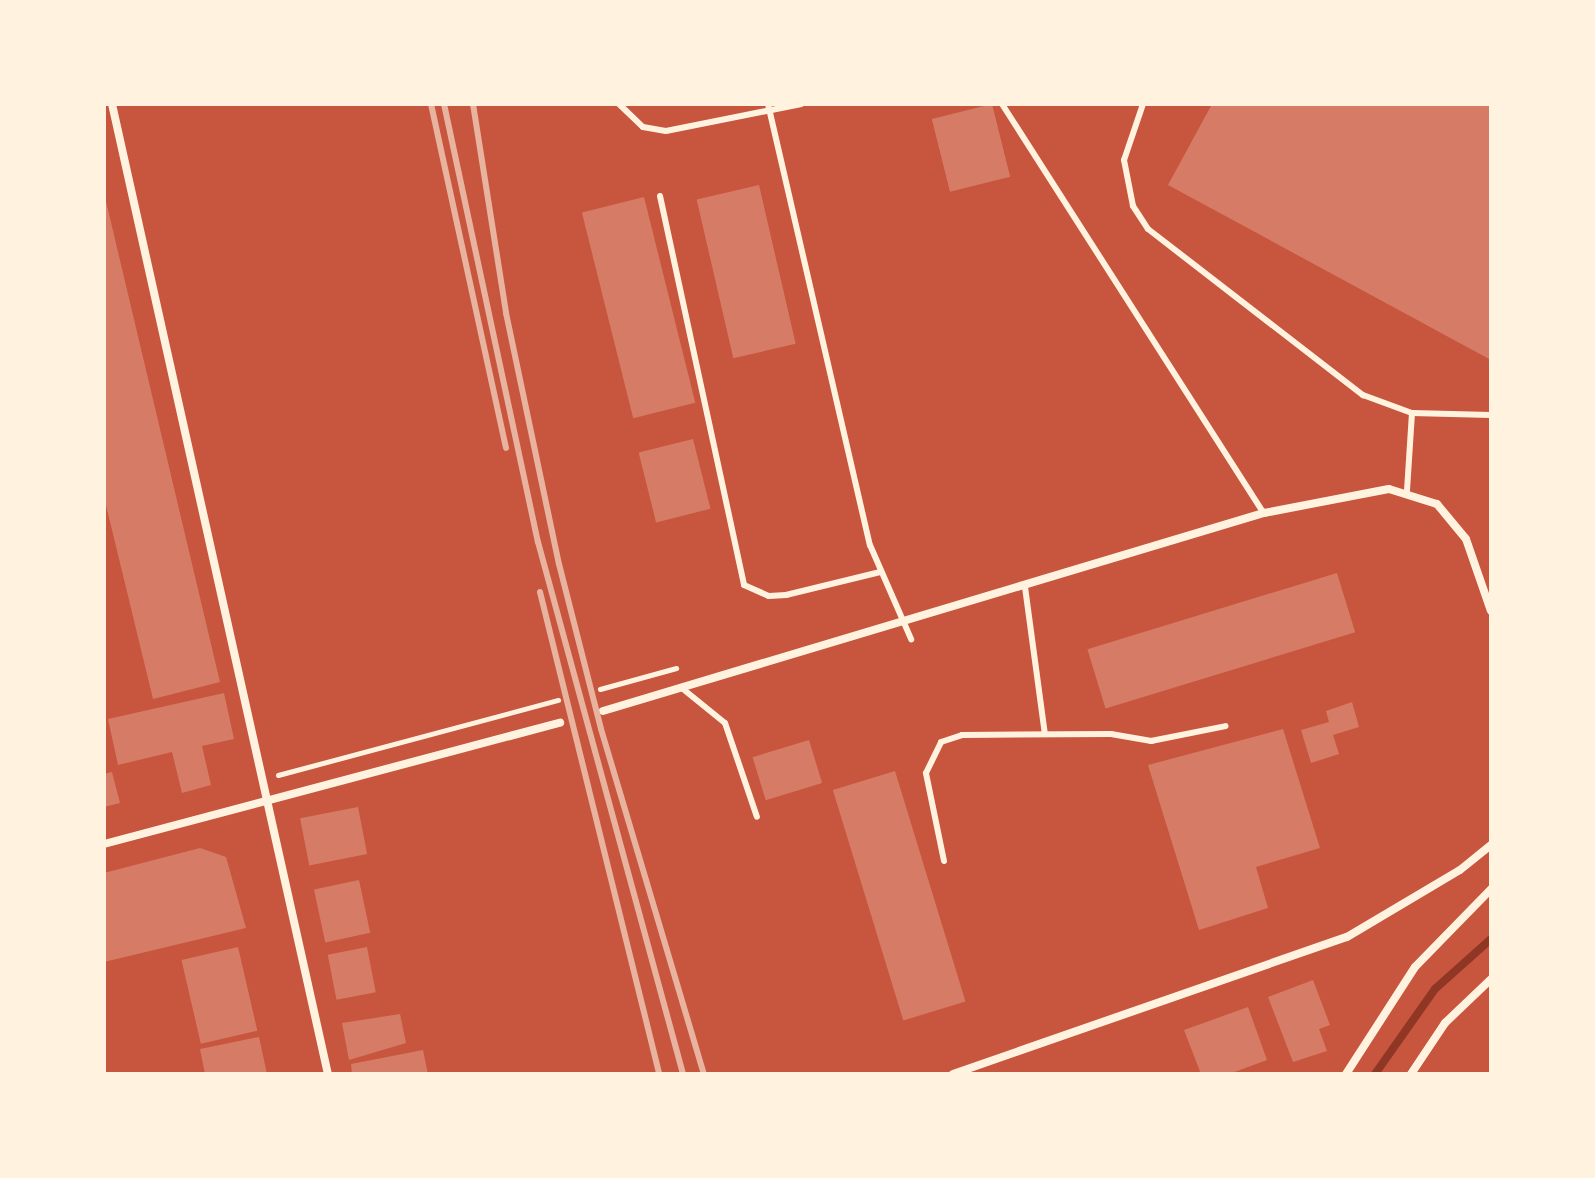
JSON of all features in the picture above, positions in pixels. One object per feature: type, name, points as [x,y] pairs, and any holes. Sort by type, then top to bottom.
[{"type":"street","points":[[112,104],[271,800],[328,1074]]},
{"type":"street","points":[[603,711],[905,624],[1264,513],[1389,489],[1407,491],[1437,504],[1466,539],[1491,611]]},
{"type":"street","points":[[104,844],[560,723]]},
{"type":"street","points":[[953,1074],[1347,937],[1460,870],[1491,845]]},
{"type":"street","points":[[1346,1074],[1415,967],[1491,889]]},
{"type":"street","points":[[1411,1074],[1445,1023],[1491,979]]},
{"type":"lane","points":[[619,104],[643,127],[666,131],[801,104]]},
{"type":"lane","points":[[768,104],[880,572],[911,639]]},
{"type":"lane","points":[[1002,104],[1264,513]]},
{"type":"lane","points":[[1143,104],[1124,160],[1133,206],[1148,229],[1363,395],[1412,413],[1491,415]]},
{"type":"lane","points":[[660,196],[744,585],[769,596],[786,595],[880,572]]},
{"type":"lane","points":[[1407,491],[1412,413]]},
{"type":"lane","points":[[1025,587],[1045,734]]},
{"type":"lane","points":[[683,689],[725,723],[757,817]]},
{"type":"lane","points":[[944,861],[926,773],[941,742],[962,735],[1045,734],[1111,734],[1151,741],[1226,726]]},
{"type":"path","points":[[266,778],[558,700]]},
{"type":"building","points":[[992,104],[1010,177],[950,192],[932,119]]},
{"type":"building","points":[[1212,104],[1491,104],[1491,360],[1168,185]]},
{"type":"building","points":[[759,185],[796,344],[733,358],[697,199]]},
{"type":"building","points":[[105,197],[220,682],[153,699],[104,497]]},
{"type":"building","points":[[644,197],[695,403],[633,418],[582,212]]},
{"type":"building","points":[[693,439],[710,509],[656,522],[639,453]]},
{"type":"building","points":[[1337,573],[1355,632],[1106,709],[1087,649]]},
{"type":"building","points":[[224,693],[234,739],[202,746],[211,785],[182,793],[172,752],[118,765],[108,719]]},
{"type":"building","points":[[1352,702],[1359,727],[1333,735],[1339,754],[1311,763],[1301,730],[1329,722],[1326,711]]},
{"type":"building","points":[[1283,729],[1320,848],[1256,867],[1268,908],[1199,930],[1148,765]]},
{"type":"building","points":[[809,740],[822,783],[766,800],[753,757]]},
{"type":"building","points":[[895,771],[965,1001],[903,1020],[833,790]]},
{"type":"building","points":[[112,772],[120,803],[104,807],[104,774]]},
{"type":"building","points":[[358,807],[367,854],[309,865],[300,818]]},
{"type":"building","points":[[200,848],[226,857],[246,928],[104,962],[104,873]]},
{"type":"building","points":[[359,880],[370,933],[325,942],[314,890]]},
{"type":"building","points":[[238,947],[257,1031],[201,1044],[181,960]]},
{"type":"building","points":[[367,947],[376,992],[337,1000],[328,955]]},
{"type":"building","points":[[1313,980],[1330,1025],[1319,1029],[1327,1051],[1293,1062],[1268,997]]},
{"type":"building","points":[[1248,1007],[1267,1060],[1229,1074],[1201,1074],[1184,1030]]},
{"type":"building","points":[[400,1014],[406,1043],[349,1060],[342,1023]]},
{"type":"building","points":[[259,1037],[267,1074],[205,1074],[200,1049]]},
{"type":"building","points":[[423,1050],[428,1074],[352,1074],[351,1064]]},
{"type":"waterway","points":[[1375,1074],[1435,989],[1491,939]]},
{"type":"railway","points":[[431,104],[506,448]]},
{"type":"railway","points":[[444,104],[538,542],[683,1074]]},
{"type":"railway","points":[[473,104],[506,313],[559,564],[601,729],[704,1074]]},
{"type":"railway","points":[[540,592],[659,1074]]}]
